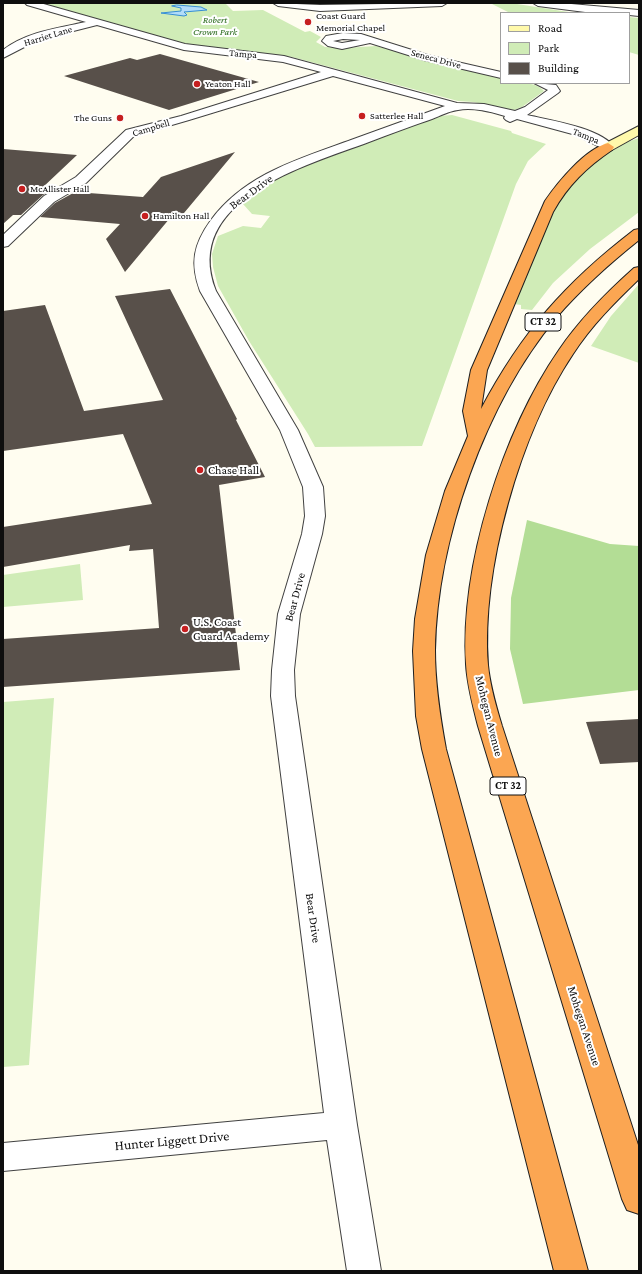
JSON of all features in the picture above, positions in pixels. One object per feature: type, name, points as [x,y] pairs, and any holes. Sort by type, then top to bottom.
[{"type":"highway","points":[[476,435],[472,415],[474,390],[479,370],[546,212],[562,184],[575,170],[608,147]]},
{"type":"highway","name":"CT 32","points":[[571,1271],[434,749],[424,691],[423,636],[432,569],[452,498],[476,435],[501,384],[534,334],[559,304],[593,270],[639,233]]},
{"type":"highway","name":"Mohegan Avenue","points":[[639,271],[596,313],[553,370],[535,402],[519,438],[491,531],[480,592],[477,630],[477,667],[483,700],[496,746],[639,1199]]},
{"type":"main road","points":[[608,147],[639,130]]},
{"type":"street","name":"Tampa","points":[[30,3],[184,47],[271,57],[333,72],[457,106],[484,107],[591,136],[601,141],[608,147]]},
{"type":"street","points":[[278,3],[320,8],[442,3]]},
{"type":"street","points":[[538,3],[626,12]]},
{"type":"street","name":"Harriet Lane","points":[[3,55],[15,47],[37,38],[96,23]]},
{"type":"street","name":"Seneca Drive","points":[[371,40],[428,58],[500,75]]},
{"type":"street","name":"Campbell","points":[[3,243],[49,199],[81,180],[130,133],[185,118],[333,72]]},
{"type":"street","points":[[499,122],[517,116],[554,91],[552,87],[542,84]]},
{"type":"street","name":"Tampa","points":[[457,106],[468,114],[564,140],[608,147]]},
{"type":"street","name":"Bear Drive","points":[[364,1271],[342,1125],[283,696],[283,670],[289,614],[312,534],[315,516],[313,487],[289,430],[208,291],[202,276],[202,252],[206,239],[222,213],[247,192],[275,174],[290,166],[457,106]]},
{"type":"street","name":"Hunter Liggett Drive","points":[[3,1157],[342,1125]]},
{"type":"green space","name":"Robert Crown Park","points":[[39,3],[225,3],[233,11],[263,10],[305,32],[310,31],[321,37],[316,42],[325,47],[344,48],[376,46],[500,78],[500,84],[530,84],[540,87],[544,91],[522,107],[514,110],[473,102],[458,101],[292,57],[180,43]]},
{"type":"green space","points":[[492,4],[517,4],[569,12],[508,12]]},
{"type":"green space","points":[[630,17],[639,18],[639,55],[630,52]]},
{"type":"green space","points":[[452,115],[511,131],[512,133],[546,144],[528,161],[516,184],[422,446],[315,447],[249,341],[218,286],[213,267],[212,254],[218,236],[243,226],[261,228],[270,216],[252,214],[243,204],[276,179],[300,168],[439,116]]},
{"type":"green space","points":[[639,138],[639,212],[590,249],[553,283],[532,310],[521,309],[521,305],[514,304],[556,201],[567,183],[618,145]]},
{"type":"green space","points":[[639,284],[639,363],[591,346],[611,316]]},
{"type":"green space","points":[[527,520],[610,544],[639,546],[639,690],[523,704],[510,649],[511,598]]},
{"type":"green space","points":[[80,564],[83,600],[3,607],[3,575]]},
{"type":"green space","points":[[54,698],[29,1065],[3,1067],[3,702]]},
{"type":"water","points":[[172,6],[201,7],[207,10],[184,12],[187,15],[184,16],[161,13],[181,11],[181,8]]},
{"type":"building","name":"Yeaton Hall","points":[[160,54],[259,82],[169,110],[64,76],[130,58],[137,60]]},
{"type":"building","name":"McAllister Hall","points":[[3,149],[77,155],[41,189],[52,190],[43,195],[21,215],[13,215],[3,224]]},
{"type":"building","name":"Hamilton Hall","points":[[235,152],[179,219],[170,218],[125,272],[106,239],[120,224],[40,217],[55,203],[75,192],[143,197],[161,177]]},
{"type":"building","name":"Chase Hall","points":[[170,289],[265,477],[219,485],[240,670],[3,687],[3,639],[159,628],[153,549],[129,551],[130,545],[3,567],[3,527],[152,504],[123,434],[3,451],[3,311],[45,305],[84,411],[163,400],[115,296]]},
{"type":"building","points":[[639,719],[639,762],[600,764],[586,722]]},
{"type":"place","name":"Coast Guard Memorial Chapel","points":[[308,22]]},
{"type":"place","name":"Yeaton Hall","points":[[197,84]]},
{"type":"place","name":"Satterlee Hall","points":[[362,116]]},
{"type":"place","name":"The Guns","points":[[120,118]]},
{"type":"place","name":"McAllister Hall","points":[[22,189]]},
{"type":"place","name":"Hamilton Hall","points":[[145,216]]},
{"type":"place","name":"Chase Hall","points":[[200,470]]},
{"type":"place","name":"U.S. Coast Guard Academy","points":[[185,629]]}]
